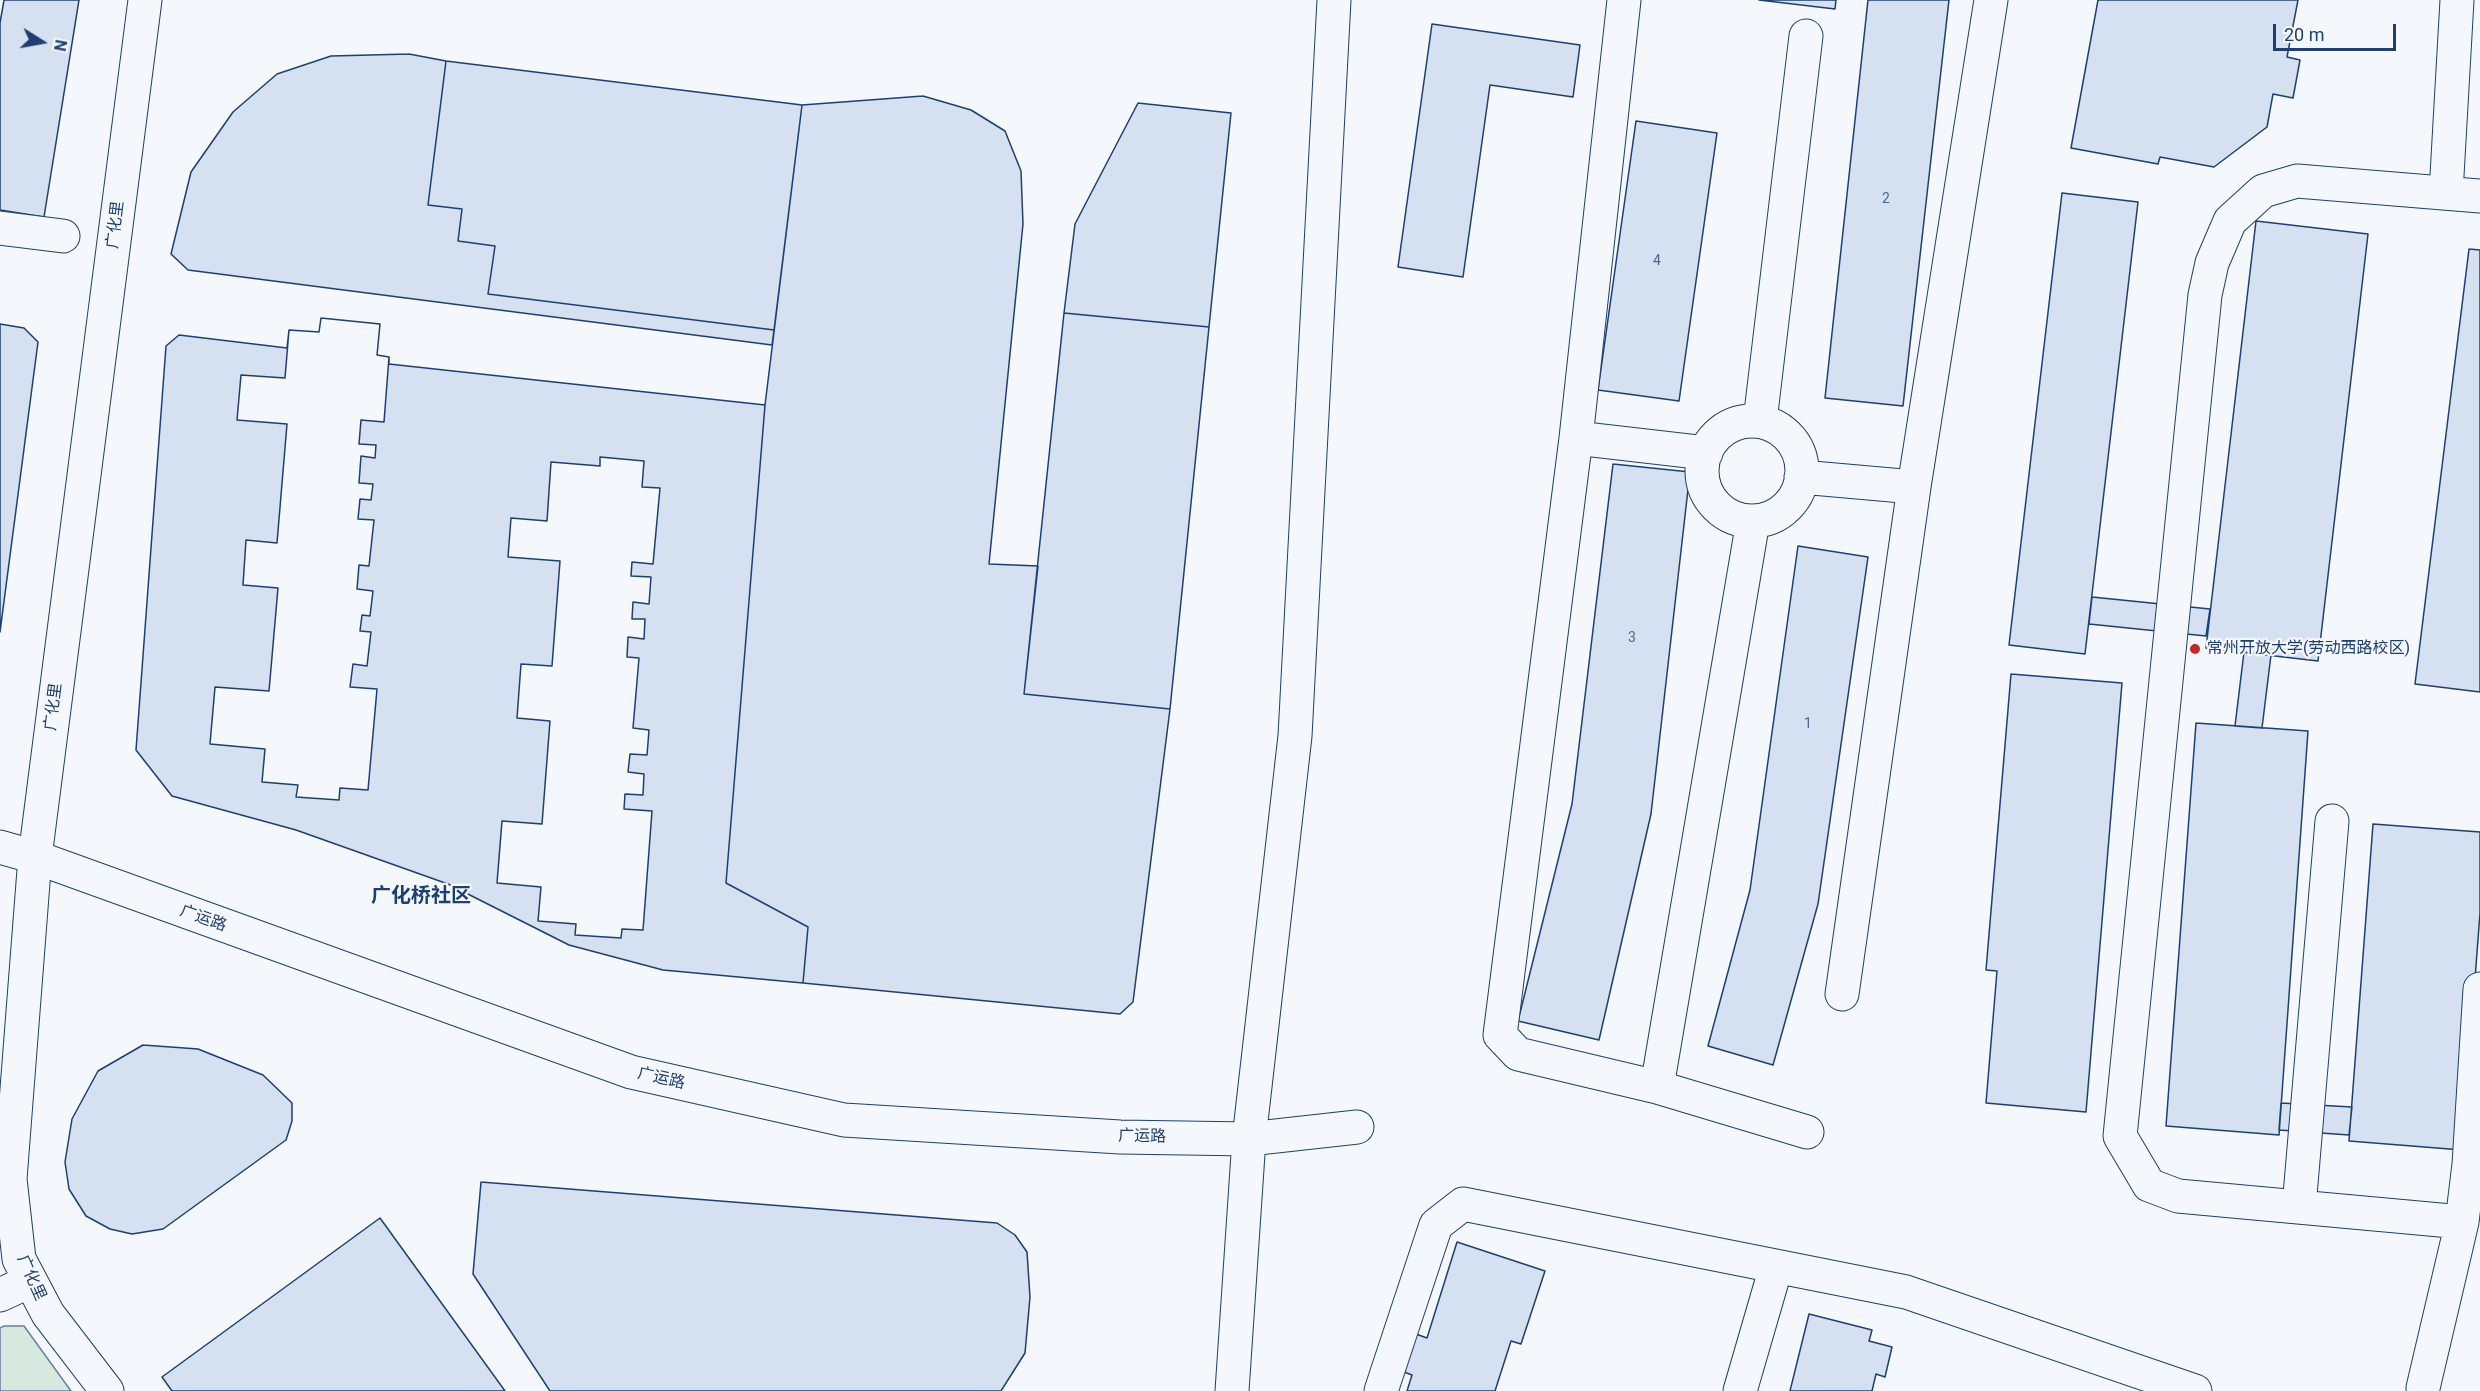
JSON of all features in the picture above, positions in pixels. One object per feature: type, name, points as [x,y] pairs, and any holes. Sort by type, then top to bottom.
[{"type":"street","name":"广化里","points":[[107,1391],[48,1314],[19,1259],[10,1179],[35,857],[145,0]]},
{"type":"street","points":[[1232,1391],[1250,1139],[1295,736],[1334,0]]},
{"type":"street","points":[[1624,0],[1576,438],[1500,1035],[1518,1054],[1657,1087],[1807,1132]]},
{"type":"street","points":[[1842,994],[1914,487],[1990,0]]},
{"type":"street","points":[[2446,193],[2457,0]]},
{"type":"street","points":[[1760,421],[1806,36]]},
{"type":"street","points":[[2462,1222],[2178,1196],[2149,1185],[2120,1136],[2205,295],[2212,263],[2230,221],[2263,191],[2297,181],[2480,196]]},
{"type":"street","points":[[0,228],[63,236]]},
{"type":"street","points":[[1743,421],[1760,421],[1776,426],[1789,436],[1798,451],[1803,467],[1802,477],[1795,498],[1783,510],[1769,518],[1754,521],[1737,519],[1723,511],[1711,500],[1704,485],[1702,469],[1706,453],[1714,438],[1727,427],[1743,421]]},
{"type":"street","points":[[1576,438],[1706,453]]},
{"type":"street","points":[[1802,477],[1914,487]]},
{"type":"street","points":[[1657,1087],[1754,521]]},
{"type":"street","points":[[2299,1207],[2332,821]]},
{"type":"street","name":"广运路","points":[[0,847],[35,857],[631,1072],[844,1120],[1120,1137],[1250,1139],[1356,1127]]},
{"type":"street","points":[[2423,1388],[2462,1222],[2469,1164],[2480,988]]},
{"type":"street","points":[[1382,1391],[1436,1225],[1463,1204],[1906,1292],[2195,1391]]},
{"type":"street","points":[[1740,1391],[1776,1267]]},
{"type":"street","points":[[0,1295],[30,1281]]},
{"type":"shaded area","points":[[24,1326],[71,1391],[0,1391],[0,1328]]},
{"type":"building","points":[[4,0],[79,0],[44,217],[0,210],[0,23]]},
{"type":"building","points":[[1759,0],[1836,0],[1835,9]]},
{"type":"building","points":[[1868,0],[1949,0],[1903,406],[1825,398]]},
{"type":"building","points":[[2098,0],[2298,0],[2287,57],[2300,60],[2293,98],[2273,94],[2267,127],[2214,167],[2160,157],[2158,164],[2071,148]]},
{"type":"building","points":[[1432,24],[1580,45],[1573,97],[1490,85],[1463,277],[1398,267]]},
{"type":"building","points":[[409,54],[446,61],[428,205],[462,209],[458,241],[495,246],[488,294],[774,330],[772,345],[188,270],[171,254],[191,172],[233,112],[277,74],[331,56]]},
{"type":"building","points":[[446,61],[802,105],[774,330],[488,294],[495,246],[458,241],[462,209],[428,205]]},
{"type":"building","points":[[923,96],[971,110],[1005,131],[1021,171],[1023,224],[989,564],[1038,566],[1024,694],[1170,709],[1133,1002],[1120,1014],[803,983],[808,927],[726,883],[765,405],[802,105]]},
{"type":"building","points":[[1138,103],[1231,113],[1209,327],[1064,313],[1075,224]]},
{"type":"building","points":[[1636,121],[1717,133],[1679,401],[1598,390]]},
{"type":"building","points":[[2062,193],[2138,202],[2085,654],[2009,645]]},
{"type":"building","points":[[2256,221],[2368,234],[2318,661],[2206,648]]},
{"type":"building","points":[[2469,249],[2480,250],[2480,692],[2415,684]]},
{"type":"building","points":[[1064,313],[1209,327],[1170,709],[1024,694]]},
{"type":"building","points":[[321,318],[380,324],[377,355],[389,357],[389,364],[765,405],[726,883],[808,927],[803,983],[663,970],[569,945],[448,884],[296,830],[172,796],[136,750],[166,346],[179,335],[287,348],[289,330],[319,332]]},
{"type":"building","points":[[321,318],[380,324],[377,355],[389,357],[384,422],[361,420],[359,444],[376,445],[375,458],[361,456],[359,483],[373,484],[371,500],[360,499],[358,519],[374,520],[369,566],[359,565],[357,589],[373,591],[370,616],[362,615],[360,631],[371,632],[367,666],[353,664],[350,687],[377,689],[368,790],[340,788],[339,800],[296,797],[298,785],[262,782],[265,749],[210,744],[215,687],[269,691],[278,588],[243,585],[246,540],[277,543],[287,424],[237,420],[241,375],[285,378],[289,330],[319,332]]},
{"type":"building","points":[[0,324],[24,328],[38,342],[0,632]]},
{"type":"building","points":[[600,457],[644,461],[642,487],[660,488],[653,564],[632,562],[631,576],[651,577],[649,604],[633,602],[632,619],[645,619],[644,639],[628,637],[627,657],[639,658],[633,728],[649,730],[647,755],[630,754],[628,772],[644,774],[643,795],[625,794],[624,809],[652,811],[643,930],[622,929],[621,938],[575,935],[576,924],[538,921],[541,887],[497,883],[502,821],[542,824],[550,721],[517,718],[521,664],[552,666],[560,561],[508,557],[511,518],[547,521],[551,462],[600,466]]},
{"type":"building","points":[[1613,464],[1690,472],[1651,814],[1599,1040],[1518,1021],[1572,804]]},
{"type":"building","points":[[1798,546],[1868,557],[1818,904],[1773,1065],[1708,1046],[1750,890]]},
{"type":"building","points":[[2092,597],[2210,609],[2206,636],[2089,624]]},
{"type":"building","points":[[2244,652],[2271,655],[2262,728],[2235,726]]},
{"type":"building","points":[[2011,674],[2122,683],[2086,1112],[1986,1103],[1997,971],[1986,970]]},
{"type":"building","points":[[2196,723],[2308,731],[2279,1135],[2166,1126]]},
{"type":"building","points":[[2373,824],[2480,832],[2480,913],[2462,1150],[2349,1141]]},
{"type":"building","points":[[143,1045],[198,1049],[263,1075],[292,1103],[292,1121],[286,1140],[163,1229],[132,1234],[110,1229],[86,1216],[69,1189],[65,1162],[72,1119],[98,1071]]},
{"type":"building","points":[[2281,1103],[2352,1107],[2349,1135],[2279,1130]]},
{"type":"building","points":[[481,1182],[997,1223],[1015,1235],[1027,1252],[1030,1297],[1025,1353],[1001,1391],[550,1391],[473,1274]]},
{"type":"building","points":[[380,1218],[505,1391],[172,1391],[162,1377]]},
{"type":"building","points":[[1457,1242],[1545,1271],[1521,1344],[1511,1341],[1495,1391],[1407,1391],[1412,1375],[1404,1372],[1416,1334],[1427,1338]]},
{"type":"building","points":[[1809,1314],[1872,1330],[1869,1341],[1892,1347],[1885,1377],[1876,1374],[1872,1391],[1790,1391]]},
{"type":"place","name":"常州开放大学(劳动西路校区)","points":[[2195,649]]},
{"type":"district","name":"广化桥社区","points":[[421,897]]}]
